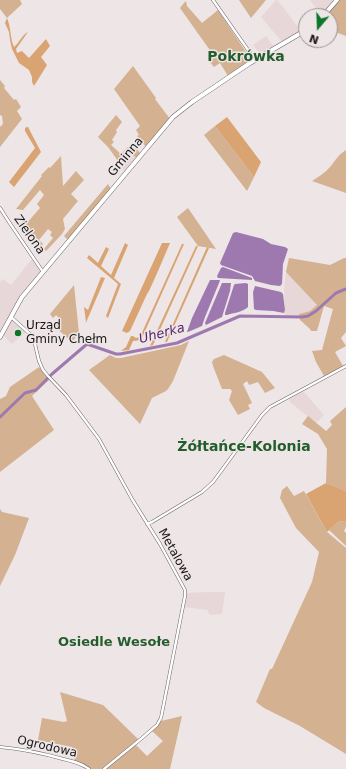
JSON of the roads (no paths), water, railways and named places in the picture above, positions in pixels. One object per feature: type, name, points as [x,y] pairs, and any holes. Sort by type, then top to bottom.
[{"type":"main road","points":[[330,8],[337,0]]},
{"type":"main road","name":"Gminna","points":[[0,337],[22,297],[173,117],[192,102],[255,60],[298,35]]},
{"type":"street","points":[[213,0],[255,60]]},
{"type":"street","name":"Zielona","points":[[0,208],[44,272]]},
{"type":"street","name":"Metalowa","points":[[11,317],[32,337],[41,366],[49,378],[66,394],[92,429],[145,520],[150,522],[150,528],[185,590],[161,718],[142,738],[104,769]]},
{"type":"street","points":[[150,522],[202,492],[213,482],[262,415],[270,407],[346,366]]},
{"type":"street","name":"Ogrodowa","points":[[0,746],[54,756],[79,763],[89,769]]},
{"type":"waterway","name":"Uherka","points":[[0,417],[25,393],[36,390],[87,344],[120,354],[177,343],[240,316],[308,316],[316,311],[336,293],[346,289]]},
{"type":"place","name":"Urząd Gminy Chełm","points":[[18,333]]},
{"type":"district","name":"Pokrówka","points":[[246,57]]},
{"type":"district","name":"Żółtańce-Kolonia","points":[[244,447]]},
{"type":"district","name":"Osiedle Wesołe","points":[[114,643]]}]
